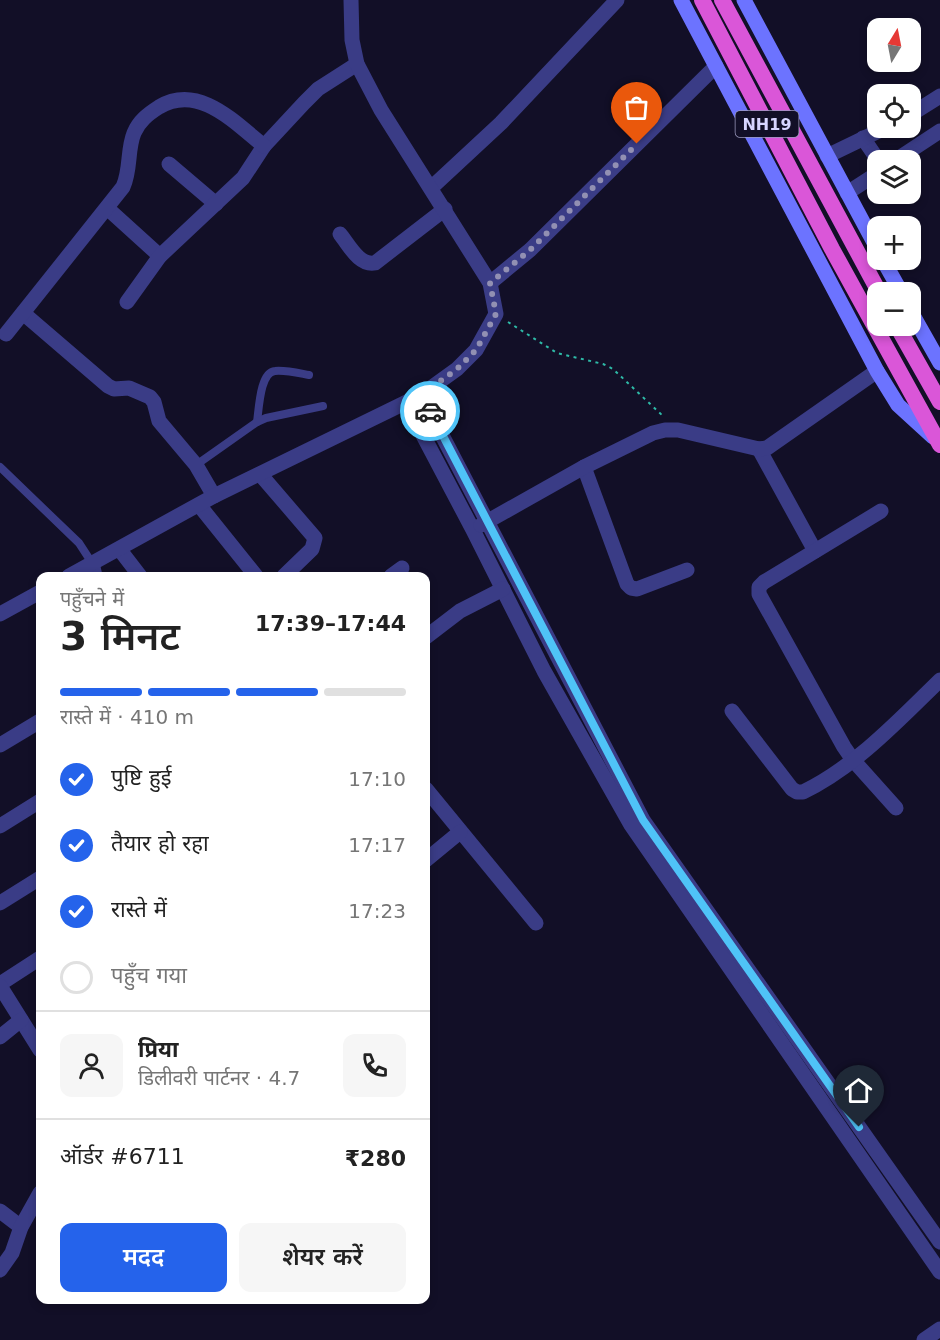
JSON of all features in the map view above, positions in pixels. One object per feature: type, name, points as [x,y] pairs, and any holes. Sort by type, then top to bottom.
[{"type":"highway","name":"NH19","points":[[702,0],[832,249],[939,443]]},
{"type":"highway","name":"NH19","points":[[722,0],[873,282]]},
{"type":"highway","points":[[903,336],[940,402]]},
{"type":"main road","points":[[681,0],[877,371],[897,405],[939,443]]},
{"type":"main road","points":[[744,0],[867,230]]},
{"type":"main road","points":[[921,329],[940,363]]},
{"type":"street","points":[[94,570],[120,550],[214,496],[421,395],[457,369],[476,350],[496,314],[490,283],[381,110],[357,64],[352,40],[351,0]]},
{"type":"street","points":[[431,188],[501,123],[617,0]]},
{"type":"street","points":[[127,302],[160,256],[243,178],[264,146],[318,89],[357,64]]},
{"type":"street","points":[[490,283],[530,250],[716,66]]},
{"type":"street","points":[[921,108],[940,96]]},
{"type":"street","points":[[6,334],[107,208],[126,180],[130,144],[134,132],[147,115],[164,104],[184,100],[208,104],[264,146]]},
{"type":"street","points":[[911,150],[940,131]]},
{"type":"street","points":[[827,156],[867,136]]},
{"type":"street","points":[[863,138],[871,150]]},
{"type":"street","points":[[169,164],[216,204]]},
{"type":"street","points":[[847,194],[867,180]]},
{"type":"street","points":[[107,208],[160,256]]},
{"type":"street","points":[[340,234],[362,262],[375,263],[445,210]]},
{"type":"street","points":[[23,313],[108,386],[114,389],[129,388],[150,397],[154,402],[159,421],[196,465],[214,496]]},
{"type":"street","points":[[473,530],[584,467],[665,429],[759,449],[775,444],[877,371]]},
{"type":"street","points":[[421,395],[489,521],[643,820],[940,1242]]},
{"type":"street","points":[[406,403],[544,671],[631,825],[940,1272]]},
{"type":"street","points":[[759,449],[815,550]]},
{"type":"street","points":[[584,467],[627,584],[637,589],[687,570]]},
{"type":"street","points":[[260,474],[315,538],[312,549],[288,572]]},
{"type":"street","points":[[199,505],[253,572]]},
{"type":"street","points":[[881,511],[764,582],[759,587],[759,594],[853,760],[896,808]]},
{"type":"street","points":[[120,550],[137,572]]},
{"type":"street","points":[[430,634],[460,611],[503,589]]},
{"type":"street","points":[[0,614],[36,594]]},
{"type":"street","points":[[732,711],[792,789],[797,792],[810,789],[880,739],[940,680]]},
{"type":"street","points":[[0,745],[36,723]]},
{"type":"street","points":[[430,794],[536,923]]},
{"type":"street","points":[[0,825],[36,803]]},
{"type":"street","points":[[430,857],[460,832]]},
{"type":"street","points":[[0,903],[36,880]]},
{"type":"street","points":[[36,961],[0,985],[36,1040]]},
{"type":"street","points":[[0,1037],[21,1020]]},
{"type":"street","points":[[0,1270],[12,1253],[21,1227],[36,1200]]},
{"type":"street","points":[[0,1211],[21,1227]]},
{"type":"street","points":[[924,1340],[940,1329]]},
{"type":"lane","points":[[258,422],[264,380],[268,374],[274,371],[309,375]]},
{"type":"lane","points":[[196,465],[266,418],[323,406]]},
{"type":"lane","points":[[0,468],[79,543],[94,570]]},
{"type":"path","points":[[496,314],[557,353],[603,364],[613,369],[678,430]]},
{"type":"way so far","points":[[430,411],[421,395],[457,369],[476,350],[496,314],[490,283],[530,250],[637,144]]},
{"type":"route","points":[[430,411],[643,820],[859,1127]]}]
